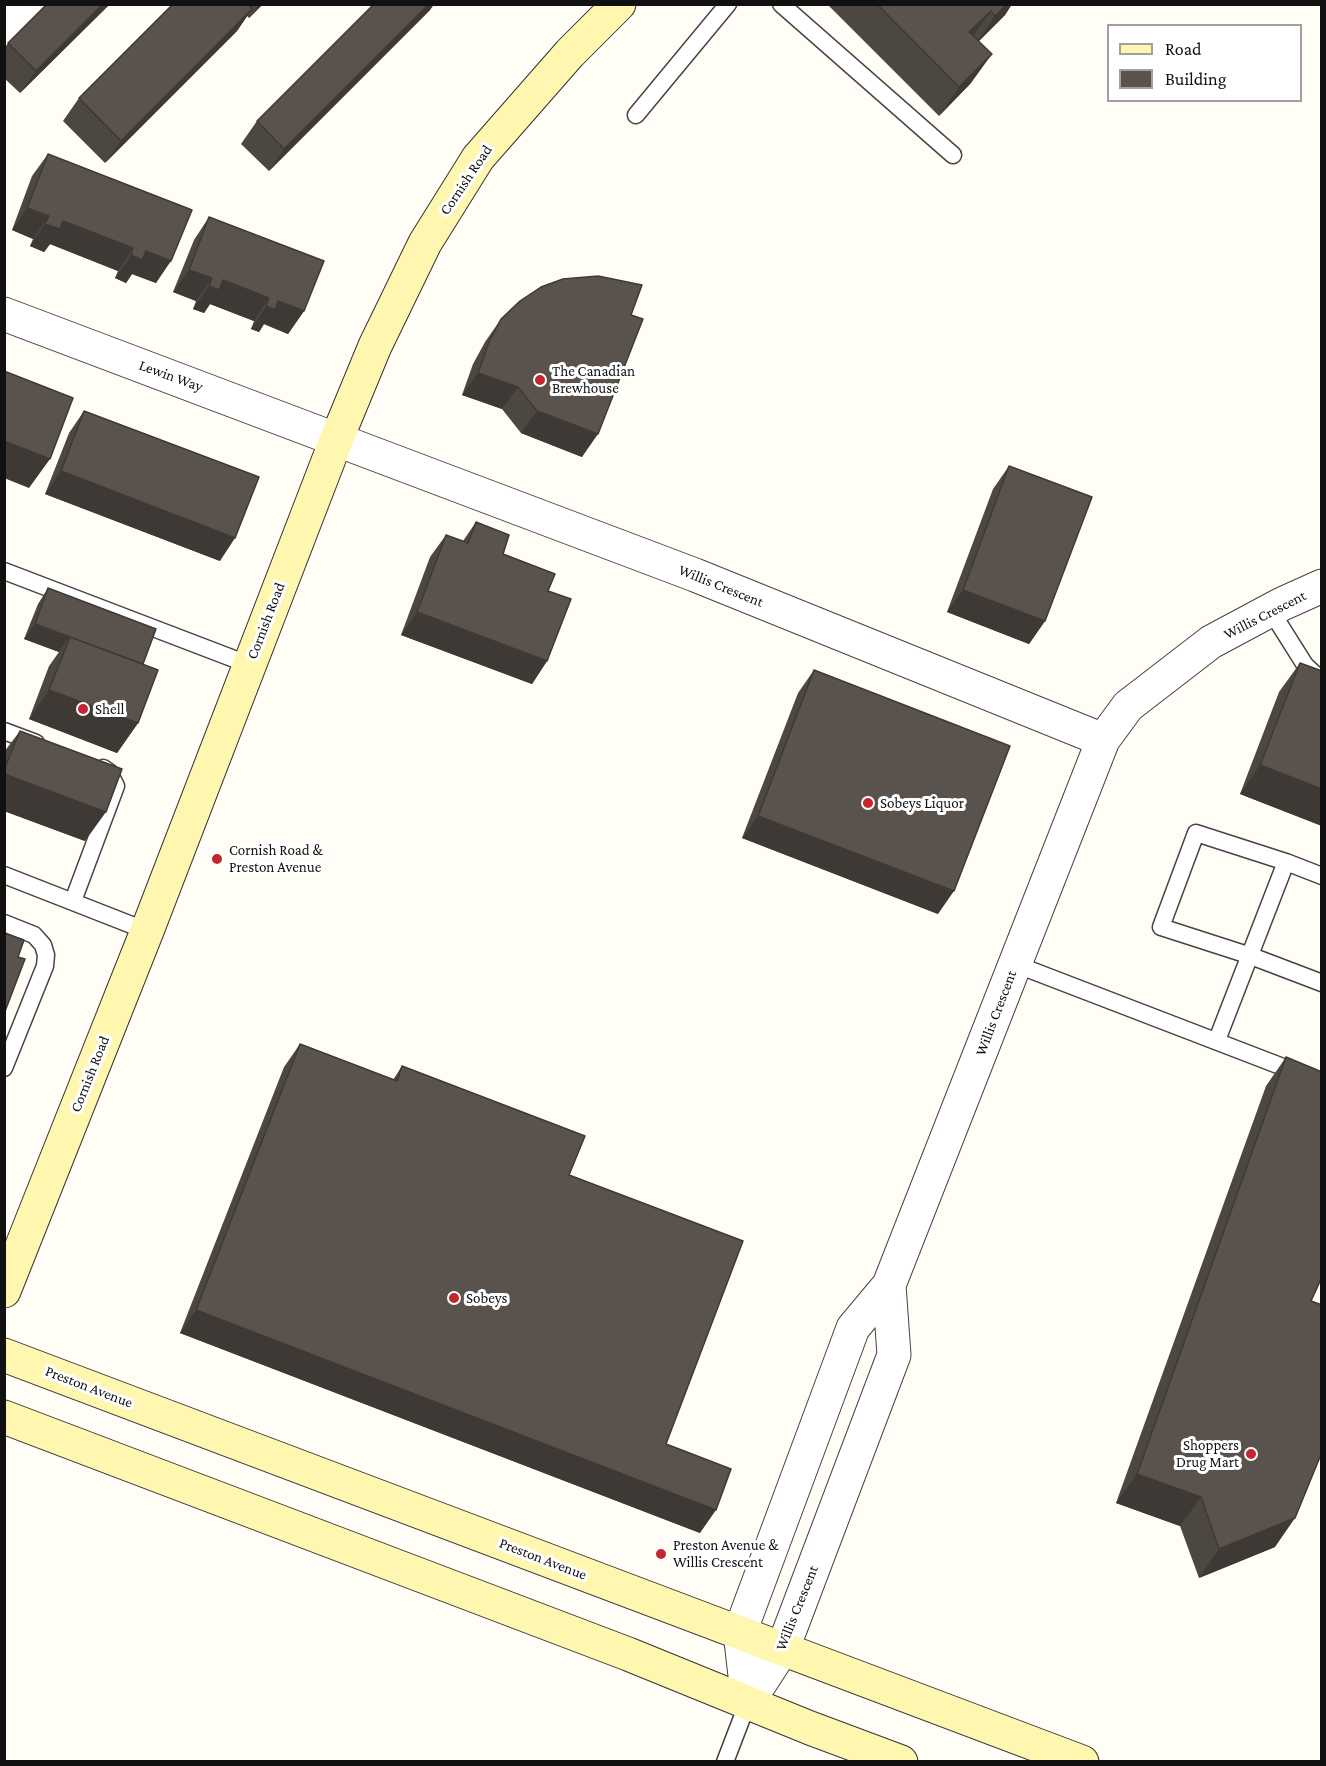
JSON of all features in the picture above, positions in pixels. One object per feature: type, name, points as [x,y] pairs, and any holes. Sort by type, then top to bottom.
[{"type":"main road","name":"Cornish Road","points":[[4,1291],[375,346],[425,243],[478,158],[563,61],[618,5]]},
{"type":"main road","name":"Preston Avenue","points":[[4,1355],[1082,1761]]},
{"type":"main road","points":[[4,1417],[901,1761]]},
{"type":"street","points":[[4,31],[31,4]]},
{"type":"street","name":"Lewin Way","points":[[4,314],[337,438]]},
{"type":"street","name":"Willis Crescent","points":[[337,438],[695,575],[1103,740]]},
{"type":"street","name":"Willis Crescent","points":[[748,1702],[740,1632],[853,1328],[889,1285],[1103,740],[1128,706],[1211,642],[1322,586]]},
{"type":"street","name":"Willis Crescent","points":[[748,1702],[783,1648],[894,1355],[889,1285]]},
{"type":"lane","points":[[636,115],[728,4]]},
{"type":"lane","points":[[781,4],[953,154]]},
{"type":"lane","points":[[4,571],[250,664]]},
{"type":"lane","points":[[1270,611],[1305,665],[1322,681]]},
{"type":"lane","points":[[4,731],[48,747]]},
{"type":"lane","points":[[73,902],[116,786],[109,772],[91,764]]},
{"type":"lane","points":[[1322,876],[1196,833],[1161,927],[1251,956],[1322,983]]},
{"type":"lane","points":[[1217,1040],[1286,862]]},
{"type":"lane","points":[[4,875],[147,931]]},
{"type":"lane","points":[[4,923],[34,935],[43,945],[46,955],[45,966],[4,1068]]},
{"type":"lane","points":[[1015,963],[1322,1082]]},
{"type":"lane","points":[[725,1761],[748,1702]]},
{"type":"building","points":[[47,4],[103,4],[36,71],[8,43]]},
{"type":"building","points":[[173,4],[248,4],[252,9],[121,141],[79,98]]},
{"type":"building","points":[[374,4],[429,4],[284,149],[257,121]]},
{"type":"building","points":[[877,4],[1007,4],[995,16],[991,11],[969,32],[992,54],[959,87]]},
{"type":"building","points":[[48,154],[192,210],[171,261],[146,251],[142,260],[131,255],[133,248],[63,221],[60,229],[45,224],[49,216],[27,208]]},
{"type":"building","points":[[209,217],[324,261],[304,311],[278,301],[275,310],[266,306],[269,298],[223,280],[219,290],[209,286],[212,278],[189,270]]},
{"type":"building","name":"The Canadian Brewhouse","points":[[598,276],[642,285],[631,315],[643,319],[598,434],[537,411],[518,387],[478,373],[489,342],[501,319],[520,301],[541,287],[563,279]]},
{"type":"building","points":[[4,371],[73,398],[50,459],[4,441]]},
{"type":"building","points":[[84,411],[259,477],[235,538],[61,471]]},
{"type":"building","points":[[1009,466],[1092,497],[1045,621],[963,590]]},
{"type":"building","points":[[476,522],[509,535],[503,554],[555,574],[548,591],[571,599],[547,661],[417,612],[446,535],[468,543]]},
{"type":"building","points":[[48,588],[156,629],[143,664],[35,624]]},
{"type":"building","points":[[70,637],[158,670],[138,723],[49,690]]},
{"type":"building","points":[[1300,663],[1322,671],[1322,789],[1260,765]]},
{"type":"building","name":"Sobeys Liquor","points":[[814,670],[1010,746],[954,891],[758,816]]},
{"type":"building","points":[[20,731],[122,769],[106,812],[4,774]]},
{"type":"building","points":[[4,933],[24,940],[18,957],[25,959],[4,1014]]},
{"type":"building","name":"Sobeys","points":[[300,1044],[397,1081],[402,1066],[585,1136],[569,1175],[743,1241],[666,1444],[731,1469],[716,1510],[196,1310]]},
{"type":"building","points":[[1286,1057],[1322,1072],[1322,1277],[1311,1301],[1322,1305],[1322,1452],[1295,1518],[1219,1549],[1201,1497],[1137,1474]]},
{"type":"place","name":"The Canadian Brewhouse","points":[[540,380]]},
{"type":"place","name":"Shell","points":[[83,709]]},
{"type":"place","name":"Sobeys Liquor","points":[[868,803]]},
{"type":"place","name":"Cornish Road & Preston Avenue","points":[[217,859]]},
{"type":"place","name":"Sobeys","points":[[454,1298]]},
{"type":"place","name":"Shoppers Drug Mart","points":[[1251,1454]]},
{"type":"place","name":"Preston Avenue & Willis Crescent","points":[[661,1554]]}]
